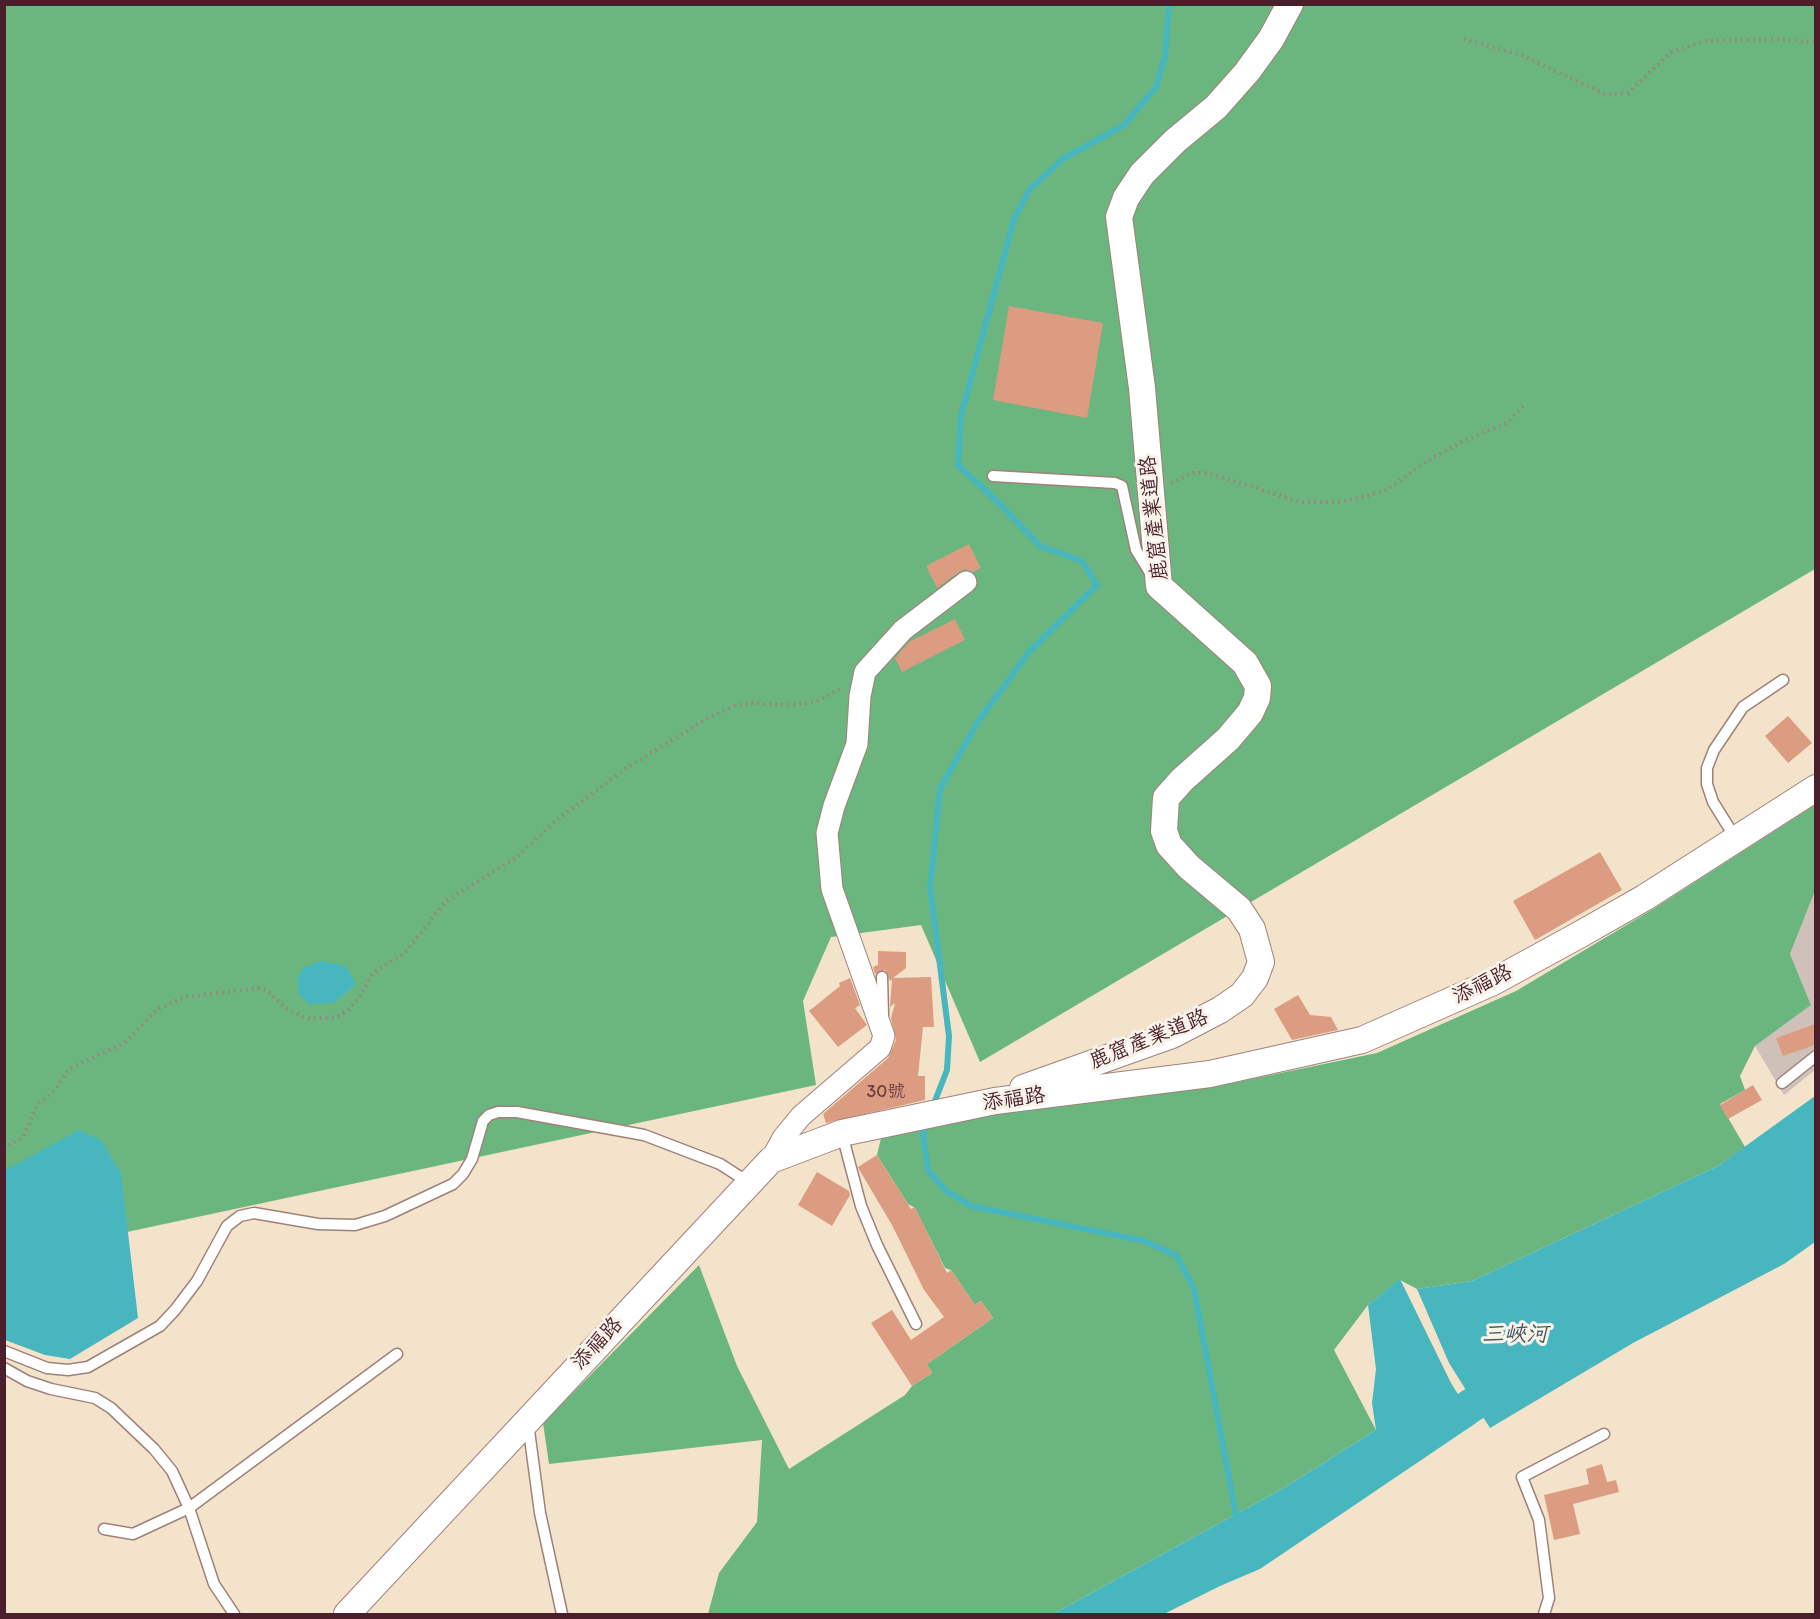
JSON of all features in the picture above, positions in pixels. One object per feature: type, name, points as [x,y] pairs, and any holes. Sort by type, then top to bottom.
[{"type":"street","name":"鹿窟產業道路","points":[[995,1101],[1038,1080],[1172,1035],[1242,995],[1255,978],[1261,962],[1252,929],[1239,909],[1189,867],[1169,845],[1164,831],[1163,812],[1166,798],[1182,780],[1228,739],[1250,713],[1257,698],[1258,686],[1245,663],[1159,586],[1142,388],[1119,217],[1126,198],[1142,174],[1175,141],[1216,107],[1247,72],[1271,39],[1290,4]]},
{"type":"street","points":[[771,1160],[783,1138],[801,1116],[880,1048],[884,1036],[832,889],[828,865],[827,833],[834,806],[857,744],[860,696],[866,672],[903,630],[966,582]]},
{"type":"street","name":"添福路","points":[[346,1614],[771,1160],[842,1133],[995,1101],[1210,1074],[1362,1040],[1493,982],[1644,898],[1815,788]]},
{"type":"lane","points":[[993,476],[1114,483],[1122,486],[1136,550],[1159,586]]},
{"type":"lane","points":[[1736,839],[1713,802],[1707,784],[1707,768],[1714,750],[1743,707],[1783,680]]},
{"type":"lane","points":[[882,977],[884,1036]]},
{"type":"lane","points":[[1782,1083],[1815,1056]]},
{"type":"lane","points":[[4,1351],[47,1368],[68,1370],[88,1367],[120,1350],[168,1318],[197,1281],[228,1226],[240,1216],[254,1213],[318,1224],[355,1225],[385,1216],[453,1184],[463,1174],[472,1159],[483,1121],[498,1112],[517,1112],[644,1135],[720,1164],[748,1182]]},
{"type":"lane","points":[[842,1133],[855,1185],[876,1245],[916,1324]]},
{"type":"lane","points":[[104,1529],[133,1534],[189,1508],[397,1354]]},
{"type":"lane","points":[[4,1368],[27,1381],[95,1398],[111,1408],[138,1432],[172,1471],[189,1508],[214,1584],[234,1614]]},
{"type":"lane","points":[[528,1419],[540,1513],[562,1614]]},
{"type":"lane","points":[[1544,1614],[1549,1598],[1539,1520],[1522,1477],[1604,1434]]},
{"type":"path","points":[[1464,39],[1521,55],[1605,94],[1628,93],[1670,53],[1705,41],[1780,39],[1815,43]]},
{"type":"path","points":[[1152,492],[1193,473],[1208,473],[1300,502],[1341,502],[1385,491],[1424,463],[1465,440],[1508,423],[1524,405]]},
{"type":"path","points":[[4,1149],[23,1137],[37,1105],[55,1090],[70,1068],[124,1043],[158,1009],[185,997],[260,988],[267,990],[283,1006],[310,1019],[336,1017],[347,1011],[360,997],[373,973],[405,953],[446,901],[518,857],[553,823],[625,769],[706,719],[734,706],[753,703],[792,705],[816,702],[866,672]]},
{"type":"shaded area","points":[[1815,891],[1815,1070],[1784,1095],[1755,1046],[1811,1005],[1790,954]]},
{"type":"green space","points":[[4,5],[1815,5],[1815,569],[980,1062],[921,925],[831,937],[803,1001],[816,1085],[5,1258]]},
{"type":"green space","points":[[1815,805],[1815,891],[1790,954],[1811,1005],[1755,1046],[1740,1076],[1745,1090],[1720,1104],[1745,1147],[1718,1166],[1472,1281],[1417,1289],[1400,1280],[1368,1305],[1334,1350],[1376,1430],[1282,1489],[1053,1614],[708,1614],[719,1573],[757,1522],[762,1440],[549,1464],[543,1423],[699,1265],[737,1366],[789,1469],[905,1395],[912,1386],[932,1373],[927,1364],[993,1318],[981,1301],[975,1305],[951,1270],[945,1268],[915,1208],[908,1204],[877,1155],[881,1138],[1017,1109],[1218,1086],[1377,1053],[1516,991],[1650,911]]},
{"type":"water","points":[[321,961],[346,966],[356,984],[334,1003],[309,1004],[299,994],[297,979],[304,967]]},
{"type":"water","name":"三峽河","points":[[1815,1096],[1815,1242],[1784,1264],[1633,1343],[1490,1428],[1449,1363],[1417,1289],[1472,1281],[1718,1166]]},
{"type":"water","points":[[79,1130],[101,1140],[121,1173],[138,1318],[70,1359],[45,1355],[5,1340],[4,1171]]},
{"type":"water","points":[[1400,1279],[1451,1383],[1476,1423],[1260,1569],[1164,1614],[1053,1614],[1282,1489],[1376,1430],[1372,1403],[1376,1369],[1368,1305]]},
{"type":"building","points":[[1009,306],[1103,323],[1087,418],[993,400]]},
{"type":"building","points":[[969,544],[981,568],[973,572],[965,569],[937,588],[926,566]]},
{"type":"building","points":[[955,619],[965,640],[902,672],[895,658],[909,642]]},
{"type":"building","points":[[1788,716],[1812,743],[1788,763],[1765,736]]},
{"type":"building","points":[[1600,852],[1622,890],[1535,940],[1513,901]]},
{"type":"building","points":[[878,951],[906,952],[906,968],[893,978],[931,977],[934,1027],[923,1027],[918,1076],[925,1076],[925,1100],[826,1123],[823,1114],[888,1058],[896,1040],[891,1018],[895,1003],[890,1007],[892,979],[890,981],[885,970],[875,974],[873,967],[878,965]]},
{"type":"building","points":[[850,978],[860,1005],[855,1008],[867,1025],[838,1047],[809,1011],[840,986],[839,983]]},
{"type":"building","points":[[1298,995],[1310,1015],[1331,1017],[1338,1030],[1292,1040],[1274,1009]]},
{"type":"building","points":[[1815,1024],[1815,1045],[1783,1056],[1776,1038]]},
{"type":"building","points":[[1753,1085],[1762,1100],[1728,1119],[1720,1105]]},
{"type":"building","points":[[877,1155],[911,1209],[915,1207],[947,1273],[951,1270],[975,1305],[981,1301],[993,1318],[927,1364],[932,1373],[912,1386],[871,1323],[892,1310],[911,1340],[944,1317],[924,1290],[892,1225],[858,1167]]},
{"type":"building","points":[[817,1172],[849,1191],[850,1195],[832,1226],[798,1205]]},
{"type":"building","points":[[1602,1464],[1607,1482],[1616,1480],[1619,1492],[1573,1504],[1580,1534],[1554,1540],[1544,1495],[1589,1484],[1586,1469]]},
{"type":"waterway","points":[[933,1106],[947,1070],[949,1036],[930,887],[940,789],[977,723],[1029,652],[1097,585],[1082,561],[1040,546],[958,465],[961,416],[1014,219],[1030,189],[1064,158],[1124,125],[1156,87],[1165,57],[1169,4]]},
{"type":"waterway","points":[[928,1121],[923,1135],[928,1170],[945,1190],[971,1206],[1145,1241],[1177,1256],[1194,1289],[1237,1521]]},
{"type":"waterway","name":"三峽河","points":[[1429,1433],[1515,1377]]}]
